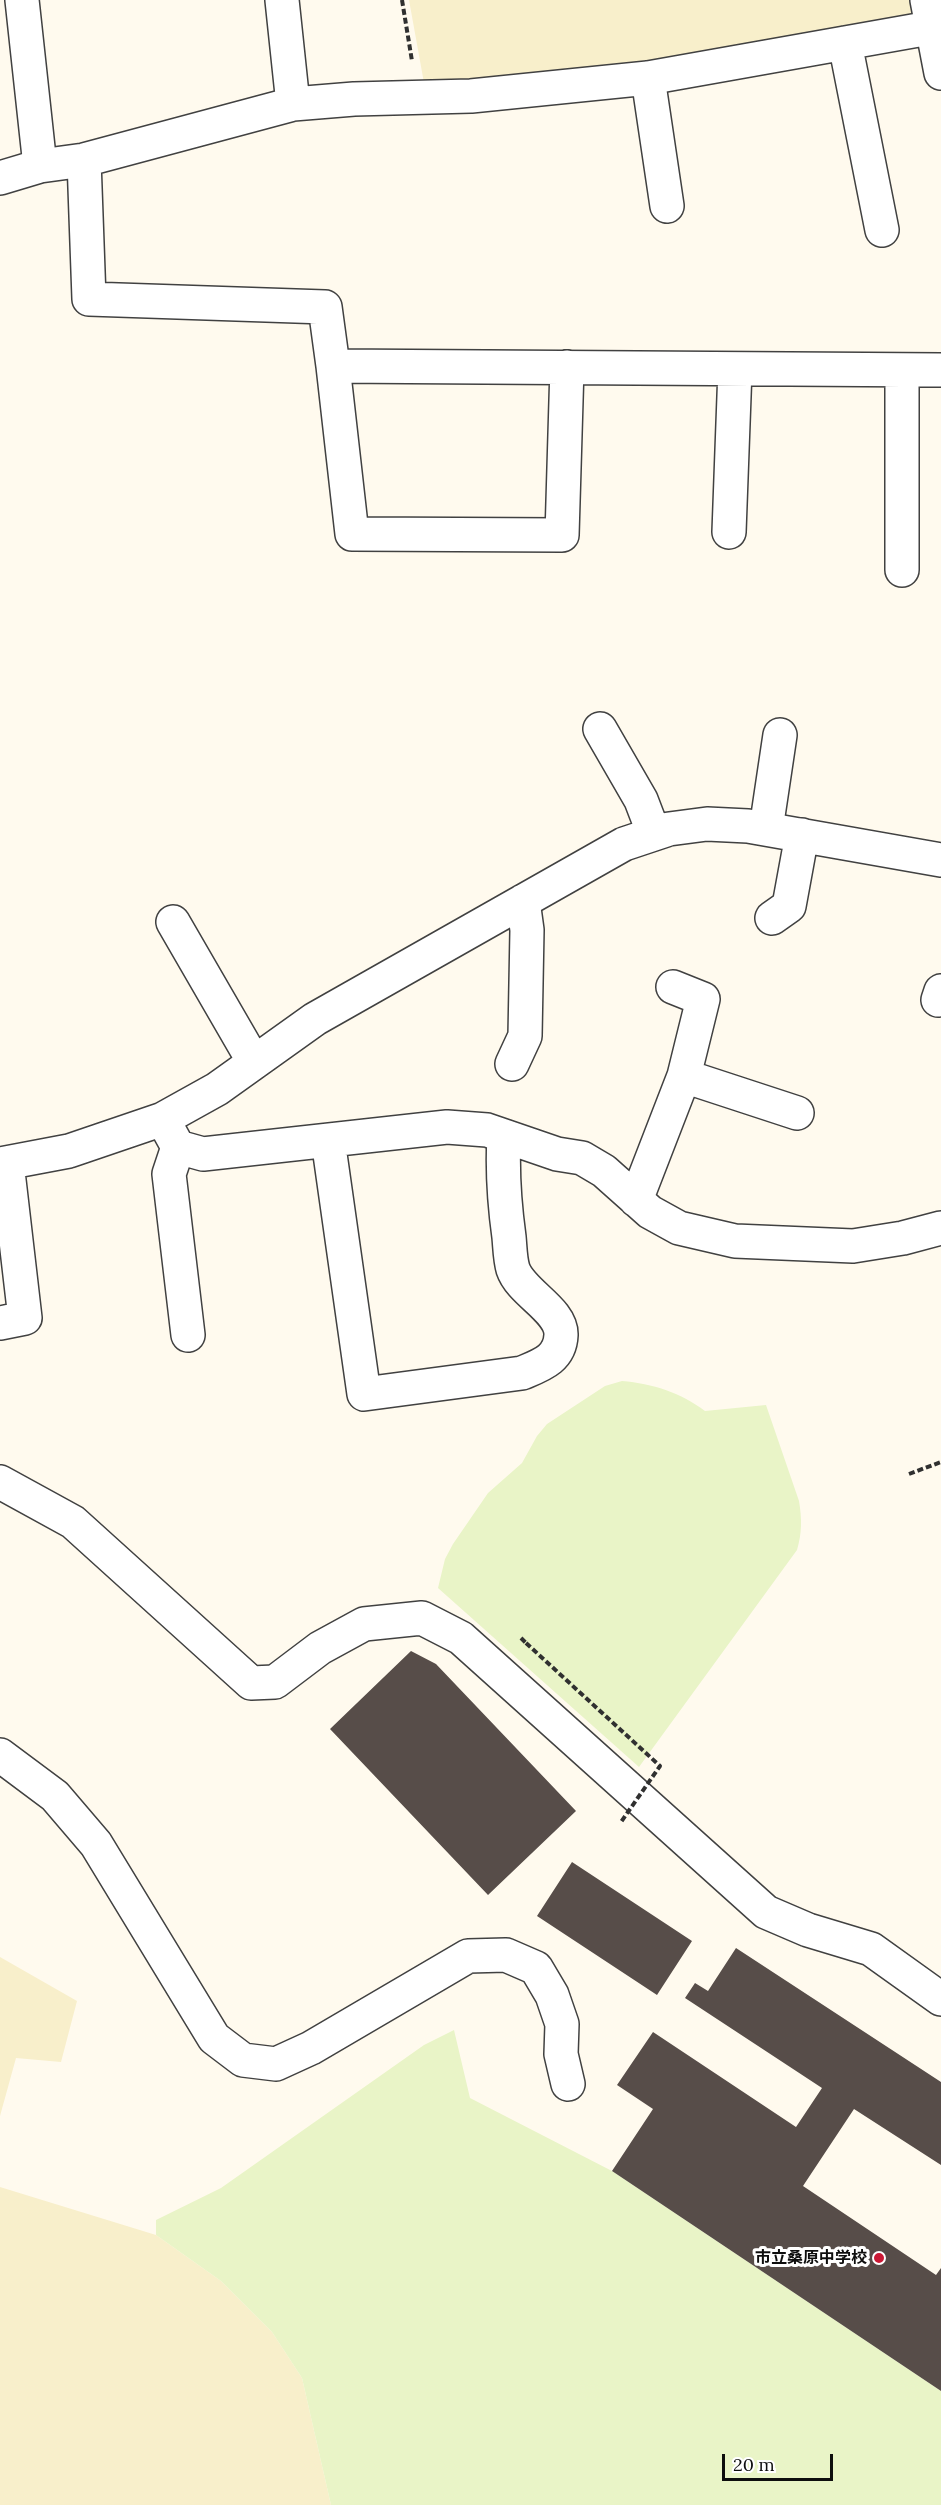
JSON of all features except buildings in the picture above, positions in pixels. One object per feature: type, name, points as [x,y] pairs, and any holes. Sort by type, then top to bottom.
[{"type":"street","points":[[22,0],[40,166]]},
{"type":"street","points":[[282,0],[293,104]]},
{"type":"street","points":[[0,178],[40,166],[84,160],[293,104],[471,96],[648,78],[845,43],[934,18],[941,73]]},
{"type":"street","points":[[845,43],[882,230]]},
{"type":"street","points":[[648,78],[667,206]]},
{"type":"street","points":[[84,160],[89,299],[325,307],[352,534],[562,535],[567,368]]},
{"type":"street","points":[[333,366],[941,370]]},
{"type":"street","points":[[729,532],[735,369]]},
{"type":"street","points":[[902,370],[902,570]]},
{"type":"street","points":[[600,729],[641,801],[654,834]]},
{"type":"street","points":[[766,829],[780,735]]},
{"type":"street","points":[[0,1323],[25,1318],[3,1163],[170,1133],[217,1089],[315,1019],[624,844],[669,829],[707,824],[766,829],[941,860]]},
{"type":"street","points":[[772,918],[789,906],[802,835]]},
{"type":"street","points":[[512,1064],[525,1036],[527,930],[523,901]]},
{"type":"street","points":[[173,922],[254,1062]]},
{"type":"street","points":[[636,1200],[684,1076],[704,999],[673,987]]},
{"type":"street","points":[[684,1076],[796,1113]]},
{"type":"street","points":[[170,1133],[203,1154],[447,1128],[487,1130],[557,1154],[582,1158],[604,1171],[650,1212],[679,1228],[735,1241],[853,1246],[903,1238],[941,1228]]},
{"type":"street","points":[[170,1133],[169,1174],[188,1335]]},
{"type":"street","points":[[328,1140],[364,1394],[522,1373],[546,1363],[559,1350],[562,1332],[550,1311],[524,1287],[514,1269],[501,1179],[504,1136]]},
{"type":"street","points":[[0,1482],[73,1522],[252,1683],[275,1682],[320,1648],[364,1624],[422,1618],[461,1638],[766,1912],[808,1930],[871,1949],[941,1999]]},
{"type":"street","points":[[0,1755],[55,1796],[96,1844],[214,2038],[243,2060],[276,2064],[311,2048],[468,1956],[506,1955],[536,1968],[552,1995],[562,2024],[561,2054],[568,2084]]},
{"type":"path","points":[[402,0],[418,97]]},
{"type":"path","points":[[909,1474],[941,1462]]},
{"type":"path","points":[[521,1638],[660,1766],[621,1822]]},
{"type":"shaded area","points":[[409,0],[913,0],[917,20],[647,67],[424,83]]},
{"type":"shaded area","points":[[0,1957],[77,2001],[61,2062],[16,2058],[0,2116]]},
{"type":"shaded area","points":[[0,2187],[156,2235],[221,2281],[272,2332],[302,2378],[331,2505],[0,2505]]},
{"type":"green space","points":[[622,1381],[666,1390],[696,1404],[705,1411],[766,1405],[799,1501],[801,1520],[797,1550],[639,1767],[438,1588],[445,1559],[453,1544],[488,1493],[522,1463],[537,1436],[547,1424],[605,1386]]},
{"type":"green space","points":[[454,2030],[470,2098],[612,2171],[941,2391],[941,2505],[331,2505],[302,2378],[272,2332],[221,2281],[156,2235],[156,2220],[221,2188],[424,2045]]},
{"type":"place","name":"市立桑原中学校","points":[[879,2258]]}]
